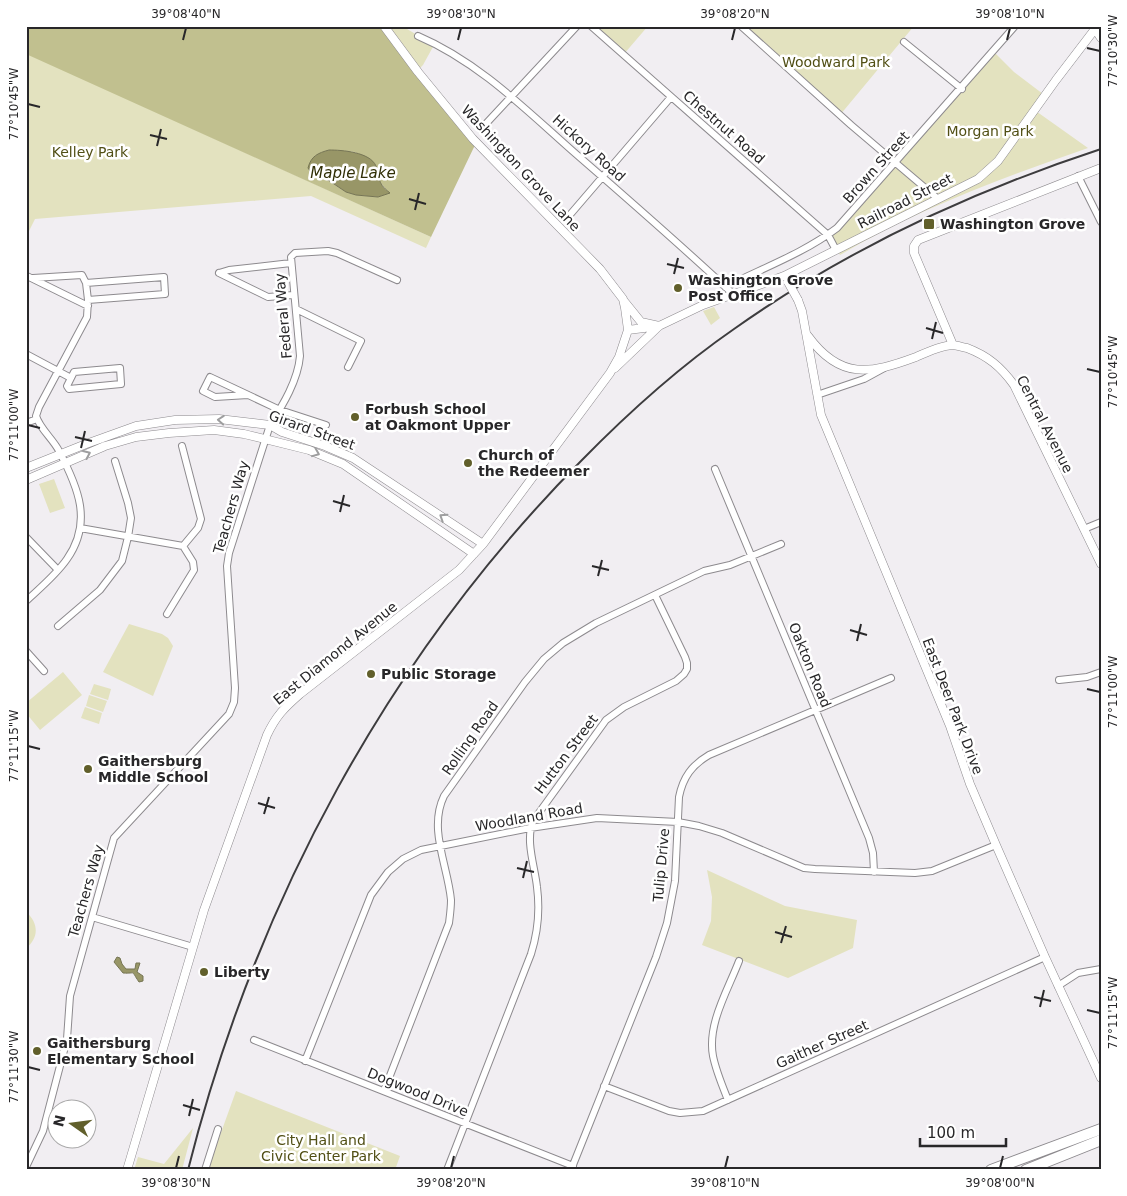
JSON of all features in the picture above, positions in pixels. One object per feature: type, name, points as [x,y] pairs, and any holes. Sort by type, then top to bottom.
[{"type":"main road","points":[[991,1170],[1101,1129]]},
{"type":"main road","points":[[1026,1170],[1101,1140]]},
{"type":"street","name":"Washington Grove Lane","points":[[384,26],[418,72],[473,138],[600,269],[623,299],[628,333]]},
{"type":"street","points":[[481,130],[577,26]]},
{"type":"street","name":"Chestnut Road","points":[[591,26],[828,235],[836,250]]},
{"type":"street","points":[[741,26],[937,198]]},
{"type":"street","name":"Brown Street","points":[[725,287],[828,235],[837,228],[1016,26]]},
{"type":"street","name":"Railroad Street","points":[[628,333],[656,328],[703,305],[733,294],[786,279],[836,250],[978,179],[998,162],[1095,28],[1101,38]]},
{"type":"street","name":"Hickory Road","points":[[418,36],[477,69],[532,115],[733,294]]},
{"type":"street","points":[[904,42],[962,88]]},
{"type":"street","points":[[568,217],[671,97]]},
{"type":"street","points":[[817,395],[864,380],[887,367],[953,345],[914,253],[914,246],[918,240],[1101,168]]},
{"type":"street","points":[[1078,176],[1101,222]]},
{"type":"street","points":[[294,295],[268,297],[219,273],[291,260],[295,253],[328,251],[337,253],[397,280]]},
{"type":"street","name":"Federal Way","points":[[270,425],[280,410],[299,365],[300,356],[291,260]]},
{"type":"street","points":[[26,601],[67,559],[80,528],[82,518],[80,500],[61,454],[37,419],[36,412],[84,323],[88,303],[84,277],[77,275],[30,277],[88,303],[165,294],[164,277],[86,283]]},
{"type":"street","name":"East Deer Park Drive","points":[[786,279],[802,311],[821,415],[950,726],[970,784],[1045,957],[1101,1078]]},
{"type":"street","points":[[612,370],[656,328],[641,322],[623,299]]},
{"type":"street","points":[[296,309],[361,341],[348,367]]},
{"type":"street","name":"East Diamond Avenue","points":[[128,1170],[210,893],[274,720],[282,709],[300,694],[459,570],[474,554],[612,370],[619,358],[628,333]]},
{"type":"street","name":"East Deer Park Drive","points":[[806,334],[819,352],[841,366],[870,370],[887,367]]},
{"type":"street","name":"Central Avenue","points":[[953,345],[979,353],[989,359],[1003,370],[1014,385],[1101,564]]},
{"type":"street","points":[[26,354],[71,378]]},
{"type":"street","points":[[120,368],[121,384],[69,389],[67,386],[71,378],[74,372],[120,368]]},
{"type":"street","points":[[248,395],[215,397],[203,391],[210,376],[280,410],[326,424]]},
{"type":"street","points":[[26,423],[37,419]]},
{"type":"street","name":"Girard Street","points":[[26,468],[136,426],[175,420],[219,419],[270,425],[282,432],[325,446],[353,458],[483,544]]},
{"type":"street","name":"Teachers Way","points":[[26,1167],[43,1132],[67,1039],[70,996],[114,838],[229,714],[234,702],[235,688],[227,566],[229,553],[270,425]]},
{"type":"street","name":"Girard Street","points":[[26,480],[105,446],[136,437],[214,430],[265,439],[309,450],[343,464],[474,554]]},
{"type":"street","points":[[182,446],[201,519],[198,528],[184,546]]},
{"type":"street","points":[[58,626],[100,590],[122,561],[131,518],[115,461]]},
{"type":"street","name":"Oakton Road","points":[[715,469],[869,838],[873,853],[874,872]]},
{"type":"street","points":[[1084,529],[1101,522]]},
{"type":"street","points":[[80,528],[184,546]]},
{"type":"street","points":[[26,537],[58,570]]},
{"type":"street","name":"Rolling Road","points":[[384,1091],[449,923],[451,898],[440,846],[439,807],[444,796],[525,682],[544,659],[563,643],[596,623],[704,571],[730,565],[781,544]]},
{"type":"street","points":[[167,614],[194,570],[193,562],[184,546]]},
{"type":"street","name":"Hutton Street","points":[[530,828],[537,815],[606,720],[619,710],[676,681],[684,674],[687,663],[685,657],[655,594]]},
{"type":"street","points":[[26,651],[44,671]]},
{"type":"street","points":[[1058,680],[1087,677],[1101,672]]},
{"type":"street","name":"Tulip Drive","points":[[572,1168],[667,924],[675,882],[679,797],[681,785],[687,773],[697,762],[709,755],[891,678]]},
{"type":"street","name":"Woodland Road","points":[[305,1061],[376,887],[388,872],[403,859],[421,850],[530,828],[597,818],[678,822],[699,826],[722,833],[804,868],[915,873],[932,871],[996,845]]},
{"type":"street","points":[[447,1170],[536,937],[539,902],[530,828]]},
{"type":"street","points":[[92,917],[193,947]]},
{"type":"street","name":"Gaither Street","points":[[604,1086],[669,1111],[680,1113],[703,1111],[1045,957]]},
{"type":"street","points":[[728,1100],[716,1070],[712,1054],[712,1038],[715,1020],[739,961]]},
{"type":"street","points":[[1058,986],[1078,973],[1101,969]]},
{"type":"street","name":"Dogwood Drive","points":[[254,1040],[572,1168]]},
{"type":"street","points":[[206,1170],[218,1129]]},
{"type":"green space","points":[[393,26],[402,26],[434,45],[423,65],[418,70],[388,32]]},
{"type":"green space","points":[[592,26],[648,26],[624,54]]},
{"type":"green space","name":"Woodward Park","points":[[742,26],[914,26],[840,115]]},
{"type":"green space","name":"Kelley Park","points":[[26,53],[431,237],[426,248],[311,196],[35,219],[26,237]]},
{"type":"green space","name":"Morgan Park","points":[[995,53],[1014,72],[1043,94],[1033,109],[1088,148],[992,183],[930,209],[840,255],[831,237]]},
{"type":"green space","points":[[714,307],[720,318],[711,325],[703,311]]},
{"type":"green space","points":[[54,479],[65,508],[50,513],[39,484]]},
{"type":"green space","points":[[129,624],[162,634],[168,638],[173,646],[153,696],[103,672]]},
{"type":"green space","points":[[63,672],[82,695],[40,730],[26,713],[26,703]]},
{"type":"green space","points":[[94,684],[111,689],[108,700],[90,694]]},
{"type":"green space","points":[[89,695],[107,701],[103,712],[86,706]]},
{"type":"green space","points":[[85,707],[102,713],[99,724],[81,718]]},
{"type":"green space","points":[[707,870],[785,906],[857,920],[853,948],[788,978],[702,945],[711,921],[712,897]]},
{"type":"green space","points":[[26,912],[33,921],[36,930],[33,940],[26,948]]},
{"type":"green space","name":"City Hall and Civic Center Park","points":[[236,1091],[400,1156],[395,1170],[209,1170]]},
{"type":"green space","points":[[193,1128],[182,1170],[134,1170],[138,1157],[164,1164]]},
{"type":"shaded area","points":[[26,26],[379,26],[431,94],[475,145],[431,237],[26,54]],"holes":[[[329,150],[355,152],[376,166],[380,182],[389,193],[378,197],[356,195],[346,192],[324,178],[315,156]]]},
{"type":"water","name":"Maple Lake","points":[[329,150],[355,153],[373,161],[378,170],[382,186],[390,193],[378,197],[356,195],[346,192],[328,180],[313,175],[308,168],[311,161],[318,154]]},
{"type":"water","points":[[117,957],[120,958],[126,969],[135,969],[136,963],[140,963],[137,972],[143,976],[143,981],[139,982],[133,973],[123,973],[114,962]]},
{"type":"railway","points":[[188,1170],[216,1071],[251,974],[291,880],[337,789],[390,701],[448,617],[511,537],[581,461],[654,391],[734,329],[777,300],[865,248],[911,225],[1004,184],[1101,149]]},
{"type":"place","name":"Washington Grove","points":[[929,224]]},
{"type":"place","name":"Washington Grove Post Office","points":[[678,288]]},
{"type":"place","name":"Forbush School at Oakmont Upper","points":[[355,417]]},
{"type":"place","name":"Church of the Redeemer","points":[[468,463]]},
{"type":"place","name":"Public Storage","points":[[371,674]]},
{"type":"place","name":"Gaithersburg Middle School","points":[[88,769]]},
{"type":"place","name":"Liberty","points":[[204,972]]},
{"type":"place","name":"Gaithersburg Elementary School","points":[[37,1051]]}]
